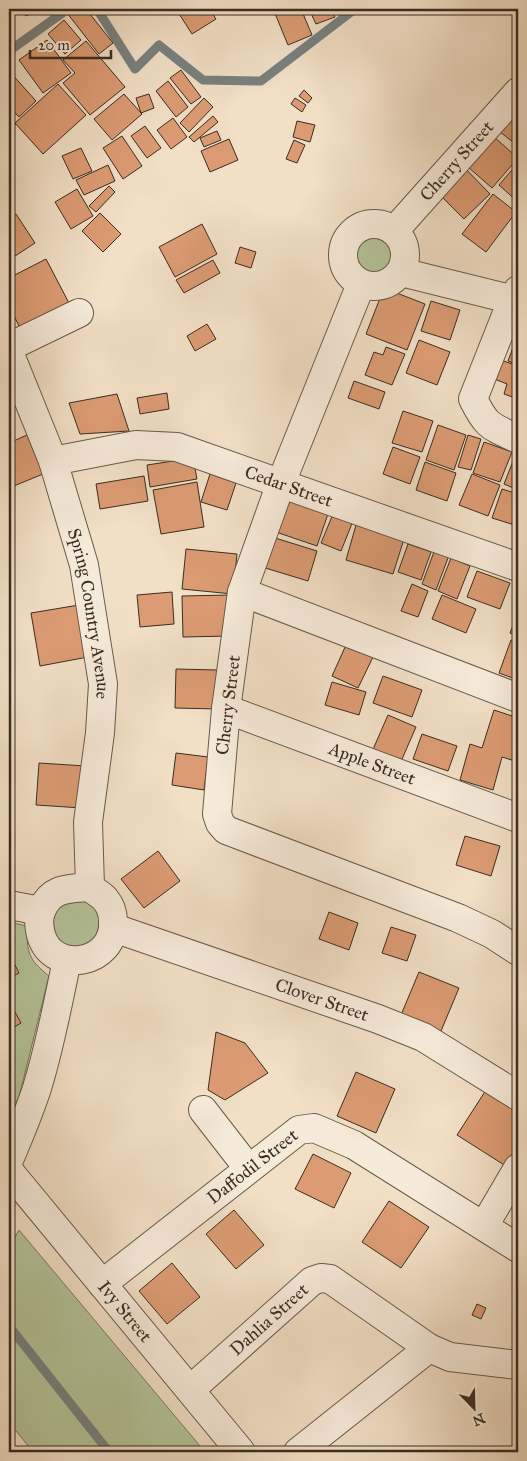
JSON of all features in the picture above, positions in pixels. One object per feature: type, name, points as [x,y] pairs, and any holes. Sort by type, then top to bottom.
[{"type":"street","name":"Cherry Street","points":[[394,231],[518,92]]},
{"type":"street","points":[[380,225],[394,231],[403,243],[406,257],[401,272],[390,282],[376,286],[361,284],[350,274],[344,261],[345,246],[353,233],[365,226],[380,225]]},
{"type":"street","points":[[401,272],[516,296],[473,399],[484,420],[494,428],[518,439]]},
{"type":"street","name":"Cherry Street","points":[[361,284],[281,483],[242,592],[226,709],[217,814],[226,830],[458,918],[492,934],[518,951]]},
{"type":"street","points":[[9,347],[79,313]]},
{"type":"street","name":"Spring Country Avenue","points":[[9,352],[53,461],[84,566],[103,684],[100,734],[88,822],[90,887]]},
{"type":"street","name":"Cedar Street","points":[[53,461],[136,445],[176,447],[518,567]]},
{"type":"street","points":[[242,592],[518,698]]},
{"type":"street","name":"Apple Street","points":[[226,709],[518,818]]},
{"type":"street","points":[[90,887],[105,899],[113,913],[114,928],[108,943],[98,954],[83,960],[67,960],[53,953],[43,941],[39,926],[41,911],[49,898],[62,889],[90,887]]},
{"type":"street","points":[[9,905],[41,911]]},
{"type":"street","name":"Clover Street","points":[[114,928],[378,1019],[423,1037],[518,1096]]},
{"type":"street","points":[[9,1160],[37,1088],[67,960]]},
{"type":"street","points":[[203,1110],[248,1168]]},
{"type":"street","name":"Daffodil Street","points":[[102,1284],[298,1130],[314,1128],[354,1145],[518,1248]]},
{"type":"street","points":[[484,1226],[518,1168]]},
{"type":"street","name":"Ivy Street","points":[[9,1171],[241,1452]]},
{"type":"street","name":"Dahlia Street","points":[[190,1390],[312,1281],[321,1278],[330,1279],[429,1348],[450,1357],[518,1365]]},
{"type":"street","points":[[298,1452],[429,1348]]},
{"type":"green space","points":[[369,230],[379,230],[393,237],[400,251],[400,261],[393,275],[379,282],[369,282],[359,278],[352,271],[348,261],[348,251],[352,241],[359,234]]},
{"type":"green space","points":[[64,892],[103,902],[106,942],[56,951],[45,912]]},
{"type":"green space","points":[[9,922],[27,926],[27,943],[30,955],[37,965],[49,976],[20,1093],[9,1122]]},
{"type":"green space","points":[[19,1230],[205,1452],[33,1452],[9,1422],[9,1248]]},
{"type":"building","points":[[22,9],[40,9],[26,16]]},
{"type":"building","points":[[72,9],[86,9],[113,43],[99,54],[67,13]]},
{"type":"building","points":[[176,9],[210,9],[216,19],[192,34]]},
{"type":"building","points":[[278,9],[301,9],[312,35],[288,45],[274,11]]},
{"type":"building","points":[[309,9],[331,9],[335,17],[316,24]]},
{"type":"building","points":[[64,20],[81,40],[65,54],[48,34]]},
{"type":"building","points":[[47,40],[71,73],[43,93],[19,60]]},
{"type":"building","points":[[86,41],[125,87],[90,115],[63,83],[75,73],[63,60]]},
{"type":"building","points":[[181,70],[201,97],[191,104],[170,78]]},
{"type":"building","points":[[10,72],[36,101],[19,117],[9,106]]},
{"type":"building","points":[[168,81],[188,107],[176,117],[156,91]]},
{"type":"building","points":[[58,84],[86,115],[43,154],[15,123]]},
{"type":"building","points":[[304,90],[312,98],[308,103],[299,96]]},
{"type":"building","points":[[124,94],[142,114],[112,140],[94,119]]},
{"type":"building","points":[[149,94],[154,108],[141,113],[136,98]]},
{"type":"building","points":[[204,98],[213,107],[189,132],[180,123]]},
{"type":"building","points":[[295,98],[306,105],[302,112],[291,104]]},
{"type":"building","points":[[518,110],[518,146],[495,128]]},
{"type":"building","points":[[9,116],[16,124],[9,130]]},
{"type":"building","points":[[213,116],[218,122],[194,142],[189,137]]},
{"type":"building","points":[[173,118],[187,137],[171,149],[157,130]]},
{"type":"building","points":[[297,121],[315,125],[310,142],[293,137]]},
{"type":"building","points":[[145,126],[161,148],[147,158],[131,136]]},
{"type":"building","points":[[217,131],[221,140],[204,147],[200,138]]},
{"type":"building","points":[[122,136],[142,166],[123,179],[103,148]]},
{"type":"building","points":[[494,137],[518,158],[492,188],[468,167]]},
{"type":"building","points":[[229,139],[238,160],[210,172],[201,151]]},
{"type":"building","points":[[294,140],[305,145],[297,163],[286,159]]},
{"type":"building","points":[[81,148],[92,171],[73,179],[62,156]]},
{"type":"building","points":[[518,163],[518,202],[499,185]]},
{"type":"building","points":[[461,164],[490,194],[464,219],[435,190]]},
{"type":"building","points":[[108,165],[115,181],[84,195],[76,180]]},
{"type":"building","points":[[109,186],[115,192],[96,212],[89,206]]},
{"type":"building","points":[[77,189],[93,216],[71,229],[55,202]]},
{"type":"building","points":[[493,194],[516,212],[486,252],[462,234]]},
{"type":"building","points":[[100,213],[121,234],[103,252],[82,231]]},
{"type":"building","points":[[16,214],[35,243],[9,260],[9,218]]},
{"type":"building","points":[[202,224],[217,254],[175,277],[159,247]]},
{"type":"building","points":[[240,247],[256,252],[251,268],[235,263]]},
{"type":"building","points":[[46,259],[70,305],[21,330],[9,306],[9,278]]},
{"type":"building","points":[[213,260],[220,273],[184,293],[176,280]]},
{"type":"building","points":[[384,288],[425,304],[407,350],[366,334]]},
{"type":"building","points":[[431,301],[460,310],[450,340],[421,331]]},
{"type":"building","points":[[207,324],[216,339],[195,351],[187,336]]},
{"type":"building","points":[[518,334],[518,365],[508,361]]},
{"type":"building","points":[[419,340],[450,352],[437,385],[406,373]]},
{"type":"building","points":[[386,347],[405,354],[392,385],[365,375],[374,352],[383,355]]},
{"type":"building","points":[[498,359],[518,366],[518,399],[504,394],[507,384],[492,378]]},
{"type":"building","points":[[354,381],[385,392],[379,409],[348,398]]},
{"type":"building","points":[[167,393],[169,409],[140,414],[137,398]]},
{"type":"building","points":[[117,394],[129,431],[80,434],[69,403]]},
{"type":"building","points":[[403,411],[433,421],[422,452],[392,443]]},
{"type":"building","points":[[438,425],[466,435],[454,470],[426,460]]},
{"type":"building","points":[[27,435],[43,474],[9,488],[9,443]]},
{"type":"building","points":[[468,435],[481,439],[471,470],[458,467]]},
{"type":"building","points":[[484,442],[512,452],[500,482],[473,473]]},
{"type":"building","points":[[393,447],[420,457],[410,484],[383,474]]},
{"type":"building","points":[[518,451],[518,490],[504,484]]},
{"type":"building","points":[[193,458],[197,479],[150,487],[147,465]]},
{"type":"building","points":[[425,462],[456,473],[447,501],[416,490]]},
{"type":"building","points":[[210,474],[236,483],[227,510],[201,502]]},
{"type":"building","points":[[472,474],[500,485],[488,516],[459,505]]},
{"type":"building","points":[[144,476],[148,501],[100,509],[96,484]]},
{"type":"building","points":[[197,482],[204,527],[161,534],[153,490]]},
{"type":"building","points":[[502,489],[518,494],[518,526],[492,518]]},
{"type":"building","points":[[286,494],[330,508],[317,546],[273,531]]},
{"type":"building","points":[[333,514],[353,521],[341,551],[321,543]]},
{"type":"building","points":[[356,525],[404,539],[393,574],[346,560]]},
{"type":"building","points":[[272,537],[317,551],[308,581],[262,567]]},
{"type":"building","points":[[408,544],[431,552],[421,580],[398,572]]},
{"type":"building","points":[[437,544],[451,550],[436,590],[422,584]]},
{"type":"building","points":[[186,549],[237,554],[233,594],[182,589]]},
{"type":"building","points":[[451,558],[470,566],[457,599],[438,591]]},
{"type":"building","points":[[477,571],[510,583],[500,609],[467,597]]},
{"type":"building","points":[[412,584],[428,591],[418,617],[401,611]]},
{"type":"building","points":[[172,592],[174,624],[140,627],[137,595]]},
{"type":"building","points":[[230,595],[231,636],[183,637],[182,596]]},
{"type":"building","points":[[442,595],[476,609],[466,633],[432,619]]},
{"type":"building","points":[[79,605],[88,657],[40,666],[31,613]]},
{"type":"building","points":[[518,613],[518,636],[510,633]]},
{"type":"building","points":[[511,640],[518,643],[518,680],[499,673]]},
{"type":"building","points":[[346,645],[373,657],[358,688],[332,676]]},
{"type":"building","points":[[176,669],[218,670],[218,709],[175,708]]},
{"type":"building","points":[[383,676],[422,690],[412,717],[373,703]]},
{"type":"building","points":[[332,682],[366,692],[359,715],[325,705]]},
{"type":"building","points":[[494,710],[518,718],[518,762],[502,757],[493,790],[460,780],[470,744],[482,748]]},
{"type":"building","points":[[388,715],[416,727],[399,766],[371,754]]},
{"type":"building","points":[[422,734],[457,746],[448,771],[413,759]]},
{"type":"building","points":[[176,753],[208,757],[204,790],[172,785]]},
{"type":"building","points":[[39,763],[86,766],[82,808],[36,805]]},
{"type":"building","points":[[465,836],[500,846],[491,876],[456,865]]},
{"type":"building","points":[[158,851],[180,881],[144,908],[121,879]]},
{"type":"building","points":[[329,912],[358,923],[349,950],[319,939]]},
{"type":"building","points":[[391,927],[416,935],[407,961],[382,953]]},
{"type":"building","points":[[9,956],[19,973],[9,978]]},
{"type":"building","points":[[419,972],[459,988],[441,1031],[401,1015]]},
{"type":"building","points":[[9,1001],[21,1023],[9,1030]]},
{"type":"building","points":[[216,1032],[245,1043],[268,1073],[225,1100],[208,1090]]},
{"type":"building","points":[[356,1072],[395,1089],[376,1133],[337,1116]]},
{"type":"building","points":[[488,1087],[518,1106],[518,1154],[509,1168],[457,1135]]},
{"type":"building","points":[[313,1154],[351,1173],[334,1208],[295,1189]]},
{"type":"building","points":[[389,1201],[429,1227],[401,1268],[362,1242]]},
{"type":"building","points":[[234,1210],[264,1245],[236,1269],[206,1234]]},
{"type":"building","points":[[172,1263],[200,1297],[167,1324],[139,1291]]},
{"type":"building","points":[[477,1304],[486,1308],[481,1319],[472,1315]]},
{"type":"waterway","points":[[9,51],[68,9]]},
{"type":"waterway","points":[[97,9],[135,69],[159,45],[203,80],[261,81],[355,9]]},
{"type":"waterway","points":[[9,1326],[109,1452]]}]
